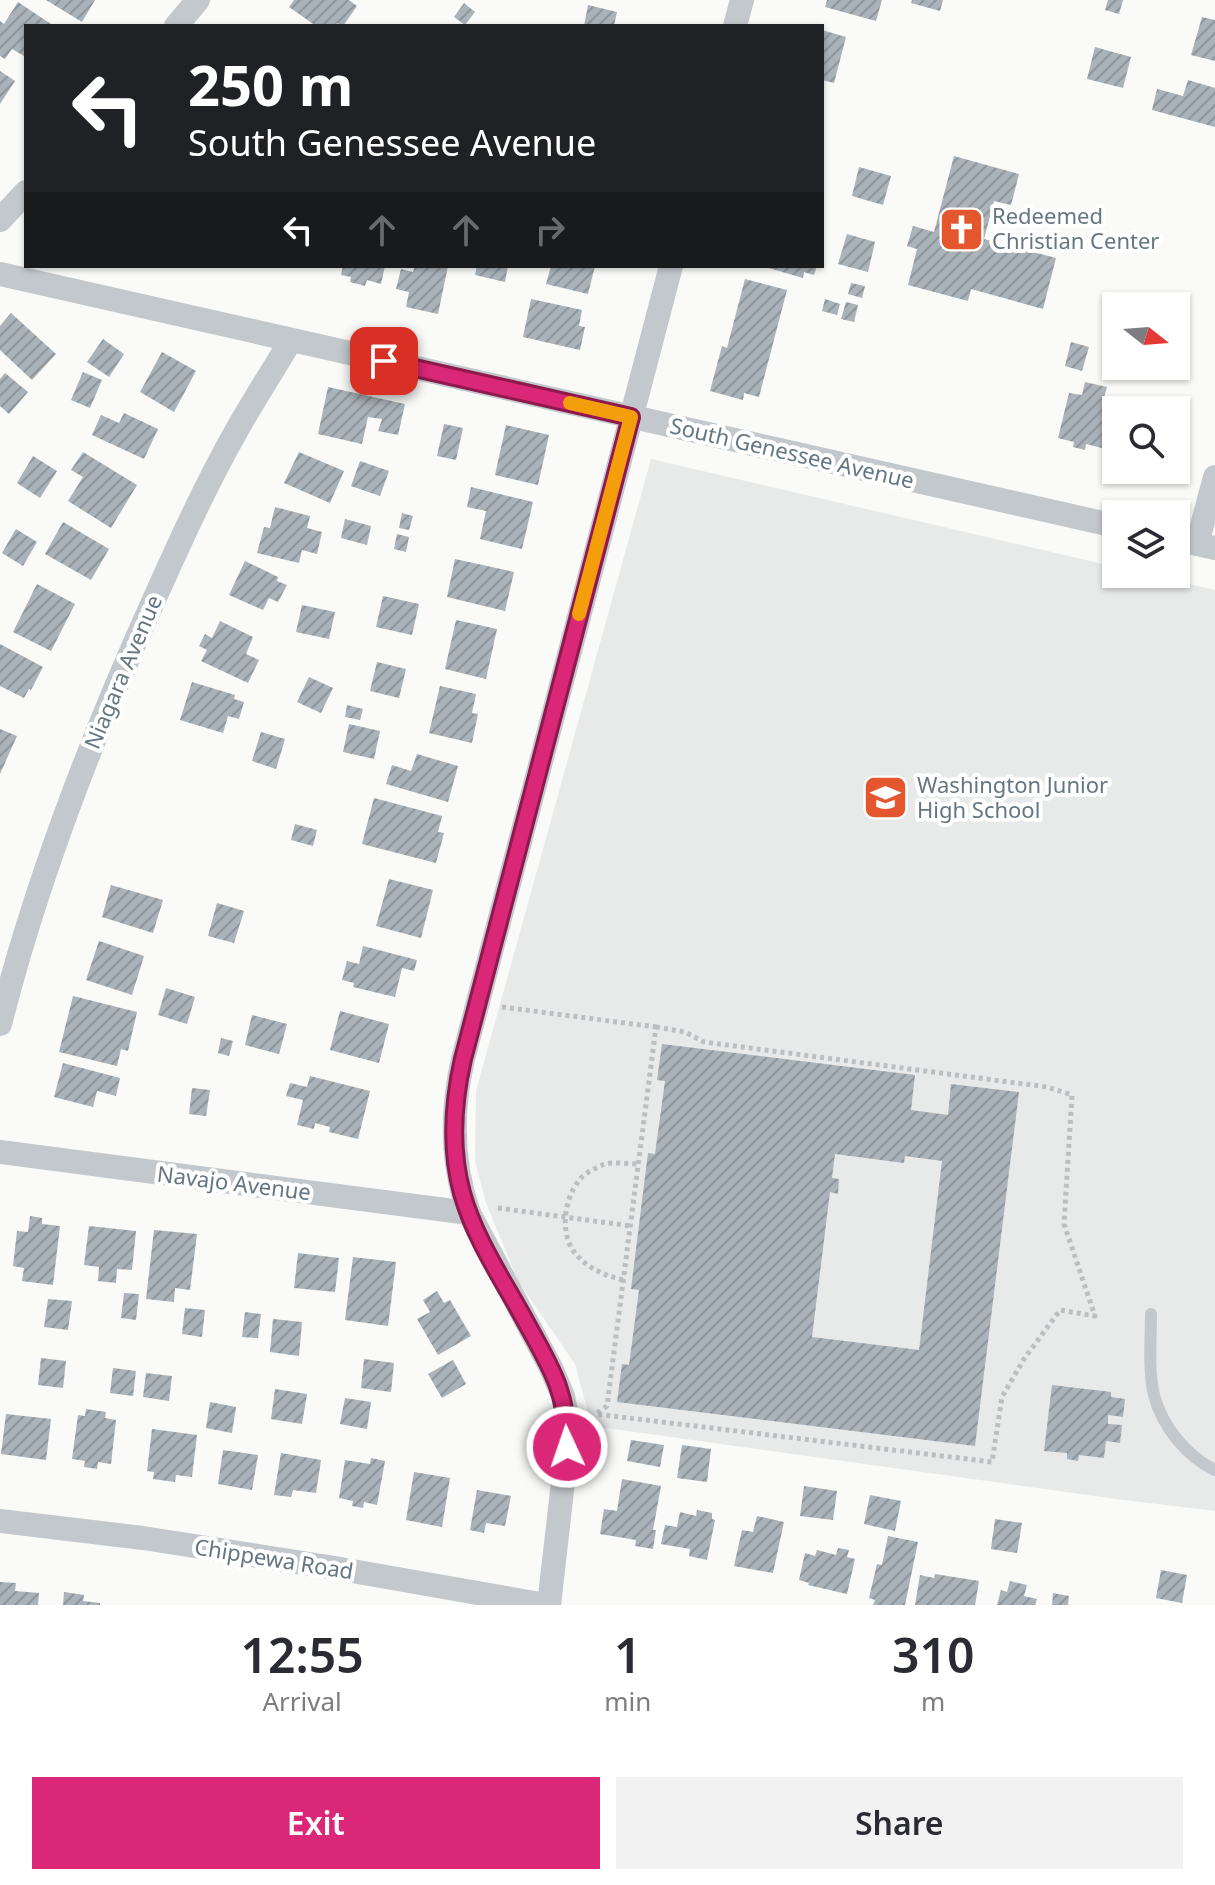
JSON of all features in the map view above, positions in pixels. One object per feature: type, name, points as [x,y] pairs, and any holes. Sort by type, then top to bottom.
[{"type":"street","points":[[178,24],[198,0]]},
{"type":"street","points":[[736,24],[742,0]]},
{"type":"street","points":[[0,220],[24,194]]},
{"type":"street","points":[[548,1605],[567,1447],[566,1411],[551,1368],[481,1238],[460,1187],[454,1127],[457,1083],[670,268]]},
{"type":"street","name":"South Genessee Avenue","points":[[0,274],[1102,523]]},
{"type":"street","name":"Niagara Avenue","points":[[0,1024],[30,917],[81,770],[110,698],[204,494],[238,428],[291,340]]},
{"type":"street","points":[[1196,544],[1215,477]]},
{"type":"street","name":"Navajo Avenue","points":[[0,1152],[469,1213]]},
{"type":"street","name":"Chippewa Road","points":[[0,1521],[202,1547],[548,1605]]},
{"type":"lane","points":[[1151,1314],[1154,1395],[1177,1440],[1215,1470]]},
{"type":"path","points":[[499,1006],[656,1027],[685,1032],[704,1042],[1047,1087],[1072,1095],[1064,1224],[1095,1316],[1060,1310],[1024,1359],[1002,1397],[992,1462],[596,1414],[607,1406],[656,1027]]},
{"type":"path","points":[[624,1280],[590,1267],[574,1252],[565,1234],[566,1217],[569,1199],[581,1177],[605,1164],[639,1164]]},
{"type":"path","points":[[498,1208],[631,1226]]},
{"type":"shaded area","name":"Washington Junior High School","points":[[651,459],[1102,564],[1102,588],[1190,588],[1190,584],[1215,590],[1215,1511],[585,1425],[588,1412],[575,1364],[518,1281],[486,1203],[475,1161],[476,1091]]},
{"type":"building","points":[[46,0],[95,0],[82,22]]},
{"type":"building","points":[[294,0],[349,0],[357,6],[344,24],[313,24],[289,7]]},
{"type":"building","points":[[827,0],[882,0],[876,21],[825,7]]},
{"type":"building","points":[[912,0],[943,0],[940,11],[911,3]]},
{"type":"building","points":[[1108,0],[1123,0],[1119,14],[1105,10]]},
{"type":"building","points":[[18,2],[51,24],[24,24],[24,56],[12,49],[5,59],[0,56],[0,21],[4,24]]},
{"type":"building","points":[[464,3],[475,12],[466,24],[454,17]]},
{"type":"building","points":[[588,5],[617,12],[614,24],[584,24]]},
{"type":"building","points":[[1202,17],[1215,20],[1215,61],[1191,55]]},
{"type":"building","points":[[824,31],[846,37],[834,83],[824,80]]},
{"type":"building","points":[[1095,47],[1131,57],[1123,88],[1087,79]]},
{"type":"building","points":[[0,71],[15,81],[0,104]]},
{"type":"building","points":[[1188,80],[1215,88],[1215,127],[1152,110],[1157,89],[1183,96]]},
{"type":"building","name":"Redeemed Christian Center","points":[[954,156],[1019,174],[1011,205],[994,201],[984,239],[1056,258],[1043,309],[971,289],[968,301],[908,285],[917,249],[907,246],[913,226],[934,232]]},
{"type":"building","points":[[859,167],[891,176],[883,205],[852,196]]},
{"type":"building","points":[[847,234],[875,242],[868,272],[838,264]]},
{"type":"building","points":[[343,268],[385,268],[381,284],[367,280],[365,286],[350,282],[351,277],[341,275]]},
{"type":"building","points":[[414,268],[448,268],[438,314],[406,307],[409,292],[396,289],[401,269],[413,272]]},
{"type":"building","points":[[477,268],[508,268],[505,282],[475,275]]},
{"type":"building","points":[[550,268],[594,268],[588,294],[546,284]]},
{"type":"building","points":[[769,268],[816,268],[814,275],[804,272],[803,278]]},
{"type":"building","points":[[745,279],[787,290],[759,397],[744,393],[743,400],[710,391],[722,346],[727,348]]},
{"type":"building","points":[[851,283],[865,286],[862,298],[848,294]]},
{"type":"building","points":[[531,299],[582,310],[579,326],[585,327],[580,350],[523,337]]},
{"type":"building","points":[[825,299],[840,304],[837,315],[822,311]]},
{"type":"building","points":[[846,302],[858,305],[854,322],[841,319]]},
{"type":"building","points":[[11,313],[56,354],[32,380],[0,350],[0,326]]},
{"type":"building","points":[[103,339],[124,354],[109,377],[87,362]]},
{"type":"building","points":[[1071,342],[1089,347],[1082,371],[1065,366]]},
{"type":"building","points":[[162,352],[196,371],[174,412],[140,392]]},
{"type":"building","points":[[83,372],[102,380],[90,408],[71,400]]},
{"type":"building","points":[[5,373],[28,392],[9,414],[0,406],[0,379]]},
{"type":"building","points":[[1085,382],[1107,387],[1102,396],[1102,448],[1086,444],[1085,450],[1073,447],[1074,442],[1058,438],[1069,393],[1082,395]]},
{"type":"building","points":[[328,387],[405,404],[398,435],[378,431],[382,419],[368,417],[362,444],[318,434]]},
{"type":"building","points":[[124,413],[158,429],[144,459],[92,435],[101,415],[119,423]]},
{"type":"building","points":[[444,424],[463,428],[456,460],[437,456]]},
{"type":"building","points":[[506,425],[549,435],[538,485],[495,475]]},
{"type":"building","points":[[83,452],[137,485],[111,528],[68,501],[83,477],[71,470]]},
{"type":"building","points":[[299,452],[344,471],[330,503],[284,483]]},
{"type":"building","points":[[33,456],[57,471],[40,498],[17,483]]},
{"type":"building","points":[[360,461],[389,471],[380,496],[351,486]]},
{"type":"building","points":[[471,487],[533,502],[522,549],[480,539],[486,511],[467,507]]},
{"type":"building","points":[[275,507],[310,516],[307,528],[322,532],[317,554],[302,550],[299,563],[257,553],[264,527],[270,528]]},
{"type":"building","points":[[402,513],[413,516],[409,530],[399,528]]},
{"type":"building","points":[[345,519],[371,526],[367,545],[341,538]]},
{"type":"building","points":[[63,522],[109,549],[91,580],[45,554]]},
{"type":"building","points":[[16,529],[37,542],[23,566],[2,553]]},
{"type":"building","points":[[397,534],[409,537],[406,552],[394,549]]},
{"type":"building","points":[[455,559],[514,572],[505,611],[447,597]]},
{"type":"building","points":[[245,561],[278,577],[277,581],[287,585],[278,602],[269,598],[263,610],[229,595]]},
{"type":"building","points":[[37,584],[75,604],[51,651],[13,632]]},
{"type":"building","points":[[383,596],[419,604],[412,635],[376,627]]},
{"type":"building","points":[[302,605],[335,612],[329,639],[296,632]]},
{"type":"building","points":[[456,620],[497,629],[486,679],[445,669]]},
{"type":"building","points":[[220,621],[253,637],[246,654],[259,660],[248,683],[201,661],[207,650],[199,646],[205,634],[212,638]]},
{"type":"building","points":[[0,644],[43,667],[24,698],[0,686]]},
{"type":"building","points":[[377,662],[406,669],[399,698],[370,691]]},
{"type":"building","points":[[309,677],[333,688],[321,713],[297,702]]},
{"type":"building","points":[[192,682],[235,695],[234,699],[244,702],[239,719],[228,716],[223,733],[180,720]]},
{"type":"building","points":[[440,686],[476,694],[472,713],[478,714],[472,743],[429,733]]},
{"type":"building","points":[[347,705],[363,709],[360,720],[345,717]]},
{"type":"building","points":[[349,724],[380,731],[374,759],[343,752]]},
{"type":"building","points":[[0,729],[17,736],[0,774]]},
{"type":"building","points":[[261,732],[285,739],[276,769],[252,761]]},
{"type":"building","points":[[417,754],[458,766],[448,802],[386,784],[392,765],[411,771]]},
{"type":"building","points":[[374,798],[442,816],[438,832],[444,833],[436,863],[362,844]]},
{"type":"building","points":[[295,824],[317,830],[313,846],[291,840]]},
{"type":"building","points":[[389,879],[433,890],[421,938],[376,926]]},
{"type":"building","points":[[111,885],[163,900],[153,933],[102,917]]},
{"type":"building","points":[[217,903],[244,911],[234,943],[208,936]]},
{"type":"building","points":[[99,941],[144,956],[132,995],[86,980]]},
{"type":"building","points":[[363,946],[417,960],[414,971],[402,968],[395,997],[353,987],[354,983],[342,980],[347,961],[359,964]]},
{"type":"building","points":[[166,988],[195,997],[187,1024],[158,1015]]},
{"type":"building","points":[[73,996],[137,1012],[128,1051],[121,1049],[117,1066],[59,1052]]},
{"type":"building","points":[[340,1011],[389,1024],[379,1063],[330,1050]]},
{"type":"building","points":[[252,1015],[287,1024],[279,1054],[245,1045]]},
{"type":"building","points":[[221,1038],[233,1041],[229,1056],[218,1053]]},
{"type":"building","points":[[662,1044],[915,1075],[911,1110],[948,1115],[951,1084],[1019,1092],[975,1446],[617,1402],[622,1364],[629,1365],[639,1290],[631,1289],[648,1153],[655,1154],[665,1081],[657,1080]],"holes":[[[835,1154],[904,1163],[905,1156],[942,1161],[919,1350],[812,1337],[830,1192],[838,1194],[839,1179],[832,1178]]]},
{"type":"building","points":[[63,1063],[120,1078],[116,1096],[97,1091],[93,1107],[54,1097]]},
{"type":"building","points":[[310,1076],[370,1091],[358,1139],[329,1132],[330,1127],[315,1123],[314,1129],[297,1125],[303,1100],[286,1096],[290,1083],[307,1087]]},
{"type":"building","points":[[192,1088],[210,1090],[206,1116],[189,1114]]},
{"type":"building","points":[[30,1216],[42,1218],[42,1224],[60,1226],[53,1285],[22,1281],[24,1268],[13,1266],[17,1231],[28,1232]]},
{"type":"building","points":[[89,1226],[136,1231],[132,1270],[117,1269],[116,1283],[98,1281],[99,1267],[84,1265]]},
{"type":"building","points":[[154,1230],[197,1234],[190,1290],[175,1288],[174,1302],[146,1299]]},
{"type":"building","points":[[298,1253],[339,1258],[335,1292],[294,1288]]},
{"type":"building","points":[[353,1257],[396,1262],[388,1326],[345,1320]]},
{"type":"building","points":[[437,1291],[444,1303],[450,1300],[471,1336],[438,1355],[417,1319],[430,1312],[423,1300]]},
{"type":"building","points":[[124,1293],[139,1294],[136,1320],[121,1318]]},
{"type":"building","points":[[48,1299],[72,1301],[68,1330],[44,1327]]},
{"type":"building","points":[[185,1308],[205,1310],[202,1337],[182,1334]]},
{"type":"building","points":[[245,1312],[261,1314],[258,1338],[242,1337]]},
{"type":"building","points":[[273,1319],[302,1322],[299,1356],[270,1352]]},
{"type":"building","points":[[41,1358],[66,1361],[63,1388],[38,1385]]},
{"type":"building","points":[[364,1359],[394,1363],[391,1392],[361,1388]]},
{"type":"building","points":[[453,1360],[466,1384],[442,1398],[428,1374]]},
{"type":"building","points":[[113,1368],[136,1371],[133,1396],[110,1393]]},
{"type":"building","points":[[146,1373],[172,1376],[169,1401],[143,1397]]},
{"type":"building","points":[[1052,1385],[1111,1392],[1111,1397],[1125,1399],[1123,1417],[1108,1415],[1108,1424],[1122,1425],[1120,1443],[1106,1441],[1104,1458],[1079,1455],[1078,1461],[1067,1459],[1067,1453],[1044,1451]]},
{"type":"building","points":[[275,1389],[307,1394],[302,1424],[271,1419]]},
{"type":"building","points":[[345,1398],[371,1402],[367,1429],[340,1424]]},
{"type":"building","points":[[210,1402],[236,1407],[232,1433],[206,1428]]},
{"type":"building","points":[[86,1409],[106,1412],[105,1418],[116,1420],[111,1464],[98,1462],[97,1469],[84,1467],[85,1461],[72,1459],[78,1415],[85,1416]]},
{"type":"building","points":[[6,1414],[51,1419],[46,1460],[1,1454]]},
{"type":"building","points":[[152,1429],[197,1435],[192,1477],[176,1475],[175,1482],[153,1479],[154,1472],[147,1471]]},
{"type":"building","points":[[631,1440],[664,1445],[660,1467],[627,1461]]},
{"type":"building","points":[[682,1445],[711,1449],[707,1482],[677,1478]]},
{"type":"building","points":[[223,1450],[258,1455],[252,1490],[218,1484]]},
{"type":"building","points":[[281,1453],[321,1460],[316,1493],[293,1490],[291,1497],[274,1495]]},
{"type":"building","points":[[371,1458],[385,1461],[377,1505],[364,1502],[363,1508],[352,1506],[353,1501],[339,1498],[345,1460],[370,1464]]},
{"type":"building","points":[[414,1472],[450,1478],[442,1527],[406,1520]]},
{"type":"building","points":[[622,1479],[661,1486],[653,1549],[635,1546],[636,1540],[600,1534],[604,1509],[617,1511]]},
{"type":"building","points":[[804,1486],[837,1491],[833,1520],[800,1516]]},
{"type":"building","points":[[477,1490],[511,1496],[505,1526],[486,1523],[484,1533],[470,1530]]},
{"type":"building","points":[[870,1495],[901,1501],[895,1531],[864,1524]]},
{"type":"building","points":[[697,1510],[712,1513],[715,1520],[707,1560],[689,1556],[690,1549],[661,1544],[665,1525],[677,1527],[680,1512],[696,1516]]},
{"type":"building","points":[[757,1516],[784,1522],[773,1573],[734,1566],[742,1530],[753,1532]]},
{"type":"building","points":[[995,1519],[1022,1523],[1017,1553],[991,1549]]},
{"type":"building","points":[[888,1536],[918,1542],[905,1605],[873,1605],[875,1600],[869,1598],[877,1564],[882,1565]]},
{"type":"building","points":[[838,1548],[849,1550],[847,1557],[855,1559],[847,1594],[799,1580],[805,1553],[815,1556],[817,1550],[836,1555]]},
{"type":"building","points":[[1161,1570],[1187,1575],[1182,1603],[1156,1598]]},
{"type":"building","points":[[935,1574],[979,1581],[975,1605],[915,1605],[920,1575],[934,1578]]},
{"type":"building","points":[[1010,1581],[1027,1585],[1024,1596],[1037,1599],[1035,1605],[997,1605],[1001,1590],[1007,1592]]},
{"type":"building","points":[[0,1582],[16,1583],[15,1591],[39,1593],[38,1605],[0,1605]]},
{"type":"building","points":[[64,1592],[84,1595],[83,1601],[100,1605],[63,1605]]},
{"type":"building","points":[[1053,1593],[1069,1596],[1068,1605],[1052,1605]]},
{"type":"slow traffic","points":[[570,403],[631,417],[579,614]]},
{"type":"place","name":"Redeemed Christian Center","points":[[961,229]]},
{"type":"place","name":"Washington Junior High School","points":[[886,798]]},
{"type":"route","points":[[384,361],[631,417],[463,1059],[455,1107],[456,1162],[463,1196],[481,1238],[557,1380],[566,1411],[567,1447]]}]
